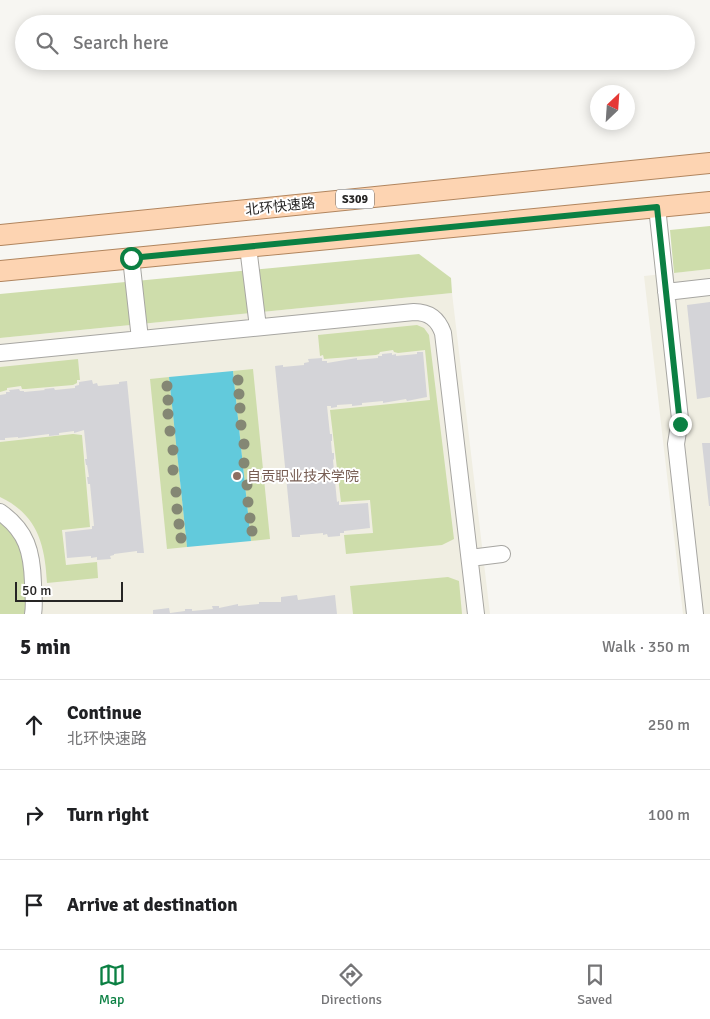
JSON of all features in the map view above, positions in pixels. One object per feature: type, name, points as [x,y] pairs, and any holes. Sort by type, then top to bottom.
[{"type":"main road","name":"北环快速路","points":[[0,235],[710,163]]},
{"type":"main road","points":[[0,271],[710,202]]},
{"type":"lane","points":[[657,207],[680,419],[676,444],[695,614]]},
{"type":"lane","points":[[248,247],[258,327]]},
{"type":"lane","points":[[131,258],[140,338]]},
{"type":"lane","points":[[666,292],[710,287]]},
{"type":"lane","points":[[0,353],[424,312],[436,319],[443,334],[476,614]]},
{"type":"lane","points":[[0,512],[19,530],[28,546],[32,563],[33,614]]},
{"type":"lane","points":[[470,558],[502,554]]},
{"type":"shaded area","points":[[710,269],[710,614],[683,614],[644,276]]},
{"type":"shaded area","name":"自贡职业技术学院","points":[[452,293],[490,614],[0,614],[0,338]]},
{"type":"green space","points":[[710,226],[710,269],[674,273],[670,230]]},
{"type":"green space","points":[[419,254],[451,278],[452,293],[0,338],[0,294]]},
{"type":"green space","points":[[417,325],[424,328],[429,335],[454,539],[442,545],[346,554],[344,535],[373,533],[370,500],[341,502],[330,410],[430,400],[425,350],[398,353],[393,350],[380,352],[376,355],[324,359],[323,355],[320,356],[318,335]]},
{"type":"green space","points":[[78,359],[80,380],[77,380],[77,383],[73,385],[26,389],[22,389],[21,386],[7,388],[7,390],[0,392],[0,367]]},
{"type":"green space","points":[[253,369],[270,539],[251,541],[233,371]]},
{"type":"green space","points":[[169,377],[187,547],[167,549],[150,379]]},
{"type":"green space","points":[[73,434],[82,435],[90,527],[62,530],[66,565],[97,562],[98,578],[47,583],[44,556],[37,532],[23,513],[13,504],[0,497],[0,442]]},
{"type":"green space","points":[[0,521],[15,536],[23,556],[27,606],[24,614],[0,614]]},
{"type":"green space","points":[[448,577],[459,581],[462,614],[353,614],[350,586]]},
{"type":"water","points":[[233,371],[251,541],[187,547],[169,377]]},
{"type":"building","points":[[710,302],[710,397],[697,399],[687,305]]},
{"type":"building","points":[[417,352],[423,352],[427,397],[407,401],[406,399],[383,403],[383,401],[362,403],[362,405],[352,406],[352,404],[337,405],[337,407],[331,408],[331,406],[327,406],[330,434],[332,434],[332,453],[334,453],[337,502],[339,501],[339,505],[368,503],[370,528],[344,531],[344,533],[340,533],[340,536],[328,537],[327,534],[323,535],[323,533],[292,537],[275,366],[304,365],[304,363],[309,362],[308,359],[322,358],[322,361],[327,361],[327,363],[357,358],[357,360],[378,358],[382,354],[392,353],[392,355],[396,354],[396,356],[417,354]]},
{"type":"building","points":[[92,380],[93,384],[97,383],[98,386],[119,384],[119,382],[127,381],[144,553],[137,553],[137,551],[114,554],[110,556],[111,559],[97,560],[97,557],[91,558],[91,556],[67,558],[65,532],[92,529],[92,526],[94,526],[90,484],[88,484],[87,477],[89,477],[85,459],[87,459],[84,430],[74,433],[74,431],[59,433],[59,435],[49,436],[49,434],[0,440],[0,395],[10,392],[9,390],[19,389],[24,392],[54,388],[55,390],[75,388],[75,386],[79,385],[79,382]]},
{"type":"building","points":[[702,443],[710,443],[710,506],[709,506]]},
{"type":"building","points":[[297,595],[298,600],[335,595],[337,614],[153,614],[153,610],[169,608],[170,613],[185,611],[185,609],[192,609],[192,611],[213,609],[212,606],[219,606],[219,608],[238,604],[238,606],[259,604],[259,602],[281,602],[281,597]]},
{"type":"place","name":"自贡职业技术学院","points":[[237,476]]},
{"type":"route","points":[[131,258],[657,207],[680,424]]}]
